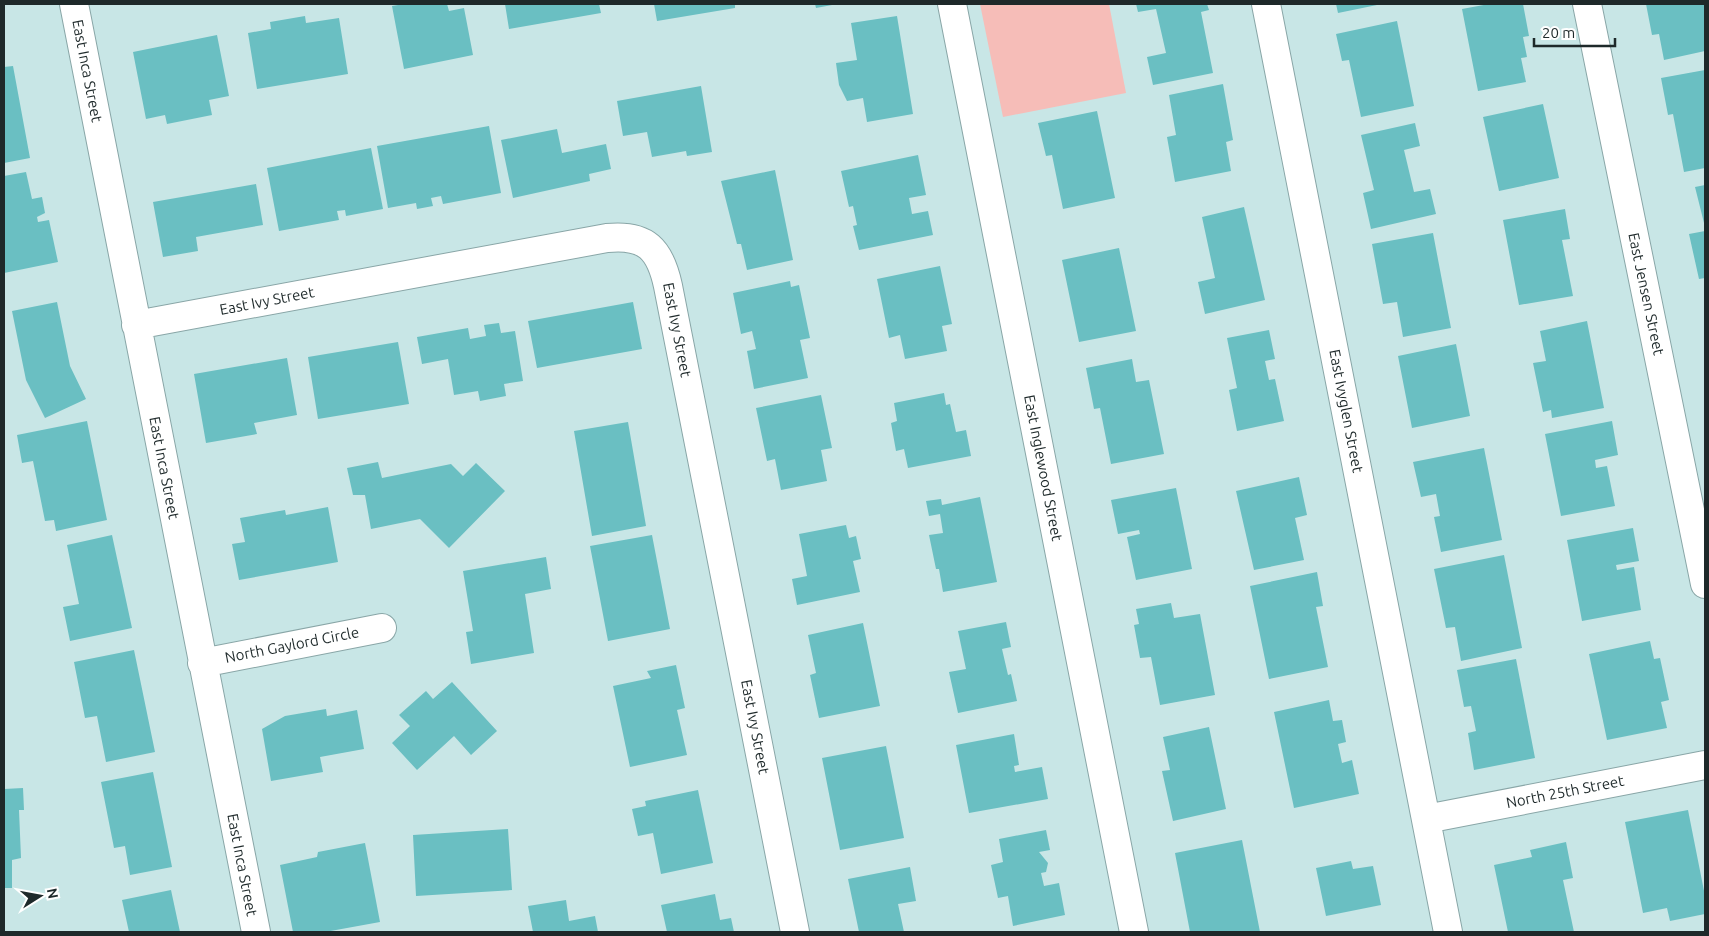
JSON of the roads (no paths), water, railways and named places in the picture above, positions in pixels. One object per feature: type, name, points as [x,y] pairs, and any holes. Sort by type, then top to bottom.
[{"type":"street","name":"East Inca Street","points":[[74,4],[256,932]]},
{"type":"street","name":"East Inglewood Street","points":[[952,4],[1134,932]]},
{"type":"street","name":"East Ivyglen Street","points":[[1266,4],[1448,932]]},
{"type":"street","name":"East Jensen Street","points":[[1587,4],[1705,584]]},
{"type":"street","name":"East Ivy Street","points":[[136,325],[607,238],[621,236],[637,239],[650,246],[659,257],[668,286],[795,932]]},
{"type":"street","name":"North Gaylord Circle","points":[[202,662],[382,628]]},
{"type":"street","name":"North 25th Street","points":[[1426,818],[1705,764]]}]
